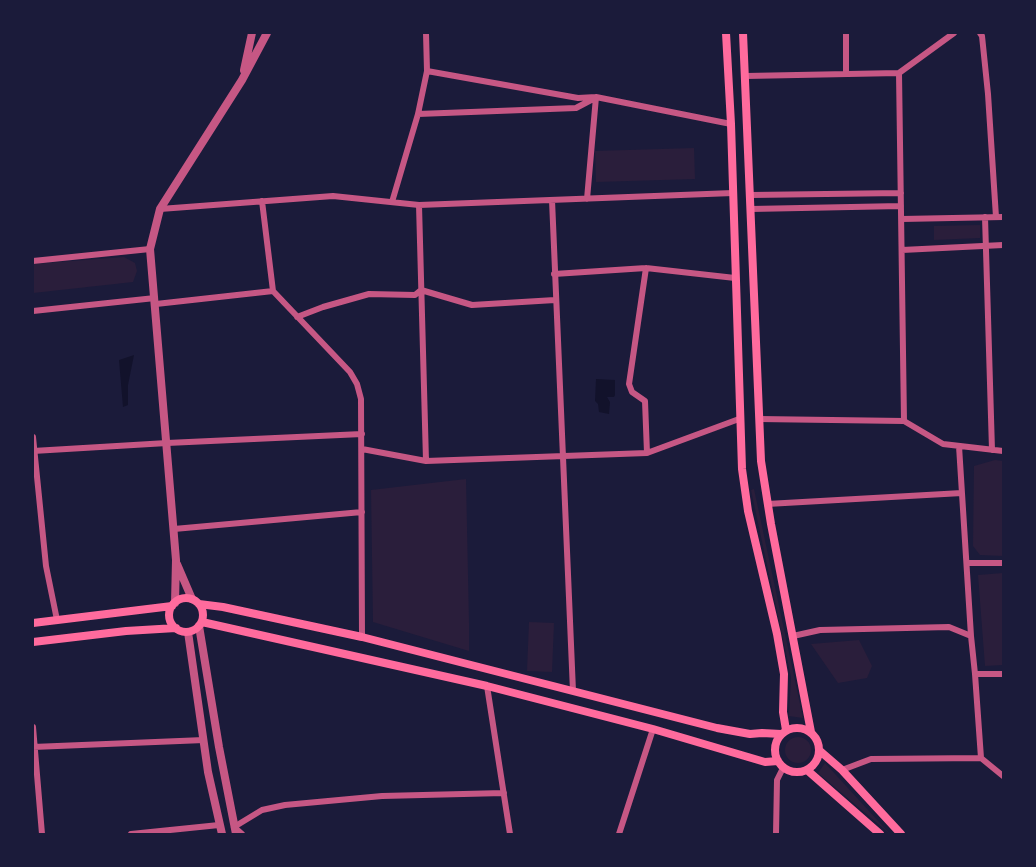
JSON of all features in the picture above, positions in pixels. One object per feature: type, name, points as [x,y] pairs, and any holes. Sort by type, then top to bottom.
[{"type":"main road","points":[[726,33],[742,469],[748,511],[784,674],[783,732],[775,745],[780,764]]},
{"type":"main road","points":[[743,33],[761,461],[767,504],[811,732]]},
{"type":"main road","points":[[33,623],[174,604],[183,599],[362,637],[717,728],[750,734],[783,732],[800,727],[811,732],[818,740],[820,751],[817,761],[807,770],[794,772],[780,764],[765,762],[653,729],[487,686],[200,624]]},
{"type":"main road","points":[[33,642],[126,631],[176,628],[188,632],[200,624],[203,613],[195,602]]},
{"type":"main road","points":[[174,604],[170,615],[176,628]]},
{"type":"main road","points":[[820,751],[842,770],[901,834]]},
{"type":"main road","points":[[807,770],[880,834]]},
{"type":"street","points":[[242,80],[252,33]]},
{"type":"street","points":[[174,604],[176,560],[174,529],[150,249],[160,209],[242,80],[265,33]]},
{"type":"street","points":[[393,202],[418,114],[427,71],[426,33]]},
{"type":"street","points":[[846,33],[846,73]]},
{"type":"street","points":[[746,76],[899,73],[954,33]]},
{"type":"street","points":[[902,219],[1000,217],[980,33]]},
{"type":"street","points":[[427,71],[578,98],[596,97],[731,124]]},
{"type":"street","points":[[899,73],[904,421]]},
{"type":"street","points":[[418,114],[576,108],[596,97]]},
{"type":"street","points":[[587,199],[596,97]]},
{"type":"street","points":[[160,209],[333,196],[419,205],[733,193]]},
{"type":"street","points":[[750,195],[901,193]]},
{"type":"street","points":[[552,200],[573,691]]},
{"type":"street","points":[[262,201],[273,291],[350,372],[357,384],[361,399],[362,637]]},
{"type":"street","points":[[419,205],[426,461]]},
{"type":"street","points":[[751,209],[901,206]]},
{"type":"street","points":[[985,217],[992,450]]},
{"type":"street","points":[[902,250],[1003,245]]},
{"type":"street","points":[[33,261],[150,249]]},
{"type":"street","points":[[554,274],[646,268],[735,278]]},
{"type":"street","points":[[646,268],[629,384],[632,392],[645,401],[646,453]]},
{"type":"street","points":[[33,310],[273,291]]},
{"type":"street","points":[[297,317],[369,294],[415,295],[421,291],[472,305],[555,300]]},
{"type":"street","points":[[362,449],[426,461],[646,453],[739,419]]},
{"type":"street","points":[[759,419],[904,421],[943,444],[1003,451]]},
{"type":"street","points":[[34,451],[362,434]]},
{"type":"street","points":[[33,437],[46,566],[57,620]]},
{"type":"street","points":[[959,446],[981,758]]},
{"type":"street","points":[[767,504],[962,493]]},
{"type":"street","points":[[174,529],[362,512]]},
{"type":"street","points":[[176,560],[195,602]]},
{"type":"street","points":[[967,563],[1003,563]]},
{"type":"street","points":[[200,624],[235,831]]},
{"type":"street","points":[[793,636],[820,630],[949,627],[971,636]]},
{"type":"street","points":[[188,632],[204,740],[222,834]]},
{"type":"street","points":[[975,674],[1003,674]]},
{"type":"street","points":[[487,686],[510,834]]},
{"type":"street","points":[[33,727],[42,834]]},
{"type":"street","points":[[619,834],[653,729]]},
{"type":"street","points":[[34,747],[204,740]]},
{"type":"street","points":[[842,770],[871,759],[981,758],[1003,776]]},
{"type":"street","points":[[776,834],[777,780],[780,764]]},
{"type":"street","points":[[235,831],[262,810],[285,805],[382,796],[504,793]]},
{"type":"street","points":[[131,834],[219,825]]},
{"type":"street","points":[[235,831],[242,834]]},
{"type":"shaded area","points":[[694,148],[695,179],[596,182],[595,151]]},
{"type":"shaded area","points":[[980,225],[980,238],[934,240],[934,226]]},
{"type":"shaded area","points":[[124,257],[135,263],[137,271],[133,282],[33,293],[33,264]]},
{"type":"shaded area","points":[[134,355],[128,385],[128,405],[123,407],[119,360]]},
{"type":"shaded area","points":[[596,379],[615,380],[615,395],[607,397],[610,402],[609,414],[599,412],[595,401]]},
{"type":"shaded area","points":[[995,460],[1003,461],[1003,556],[980,555],[973,546],[974,466]]},
{"type":"shaded area","points":[[466,479],[469,651],[373,622],[371,490]]},
{"type":"shaded area","points":[[754,489],[803,718],[789,716],[791,677],[751,490]]},
{"type":"shaded area","points":[[1003,573],[1003,665],[985,666],[978,575]]},
{"type":"shaded area","points":[[529,622],[554,623],[552,672],[527,671]]},
{"type":"shaded area","points":[[859,640],[872,666],[867,678],[838,683],[811,644]]},
{"type":"shaded area","points":[[798,737],[807,741],[811,750],[807,759],[798,763],[789,759],[785,750],[789,741]]},
{"type":"shaded area","points":[[825,763],[890,834],[818,773]]}]
